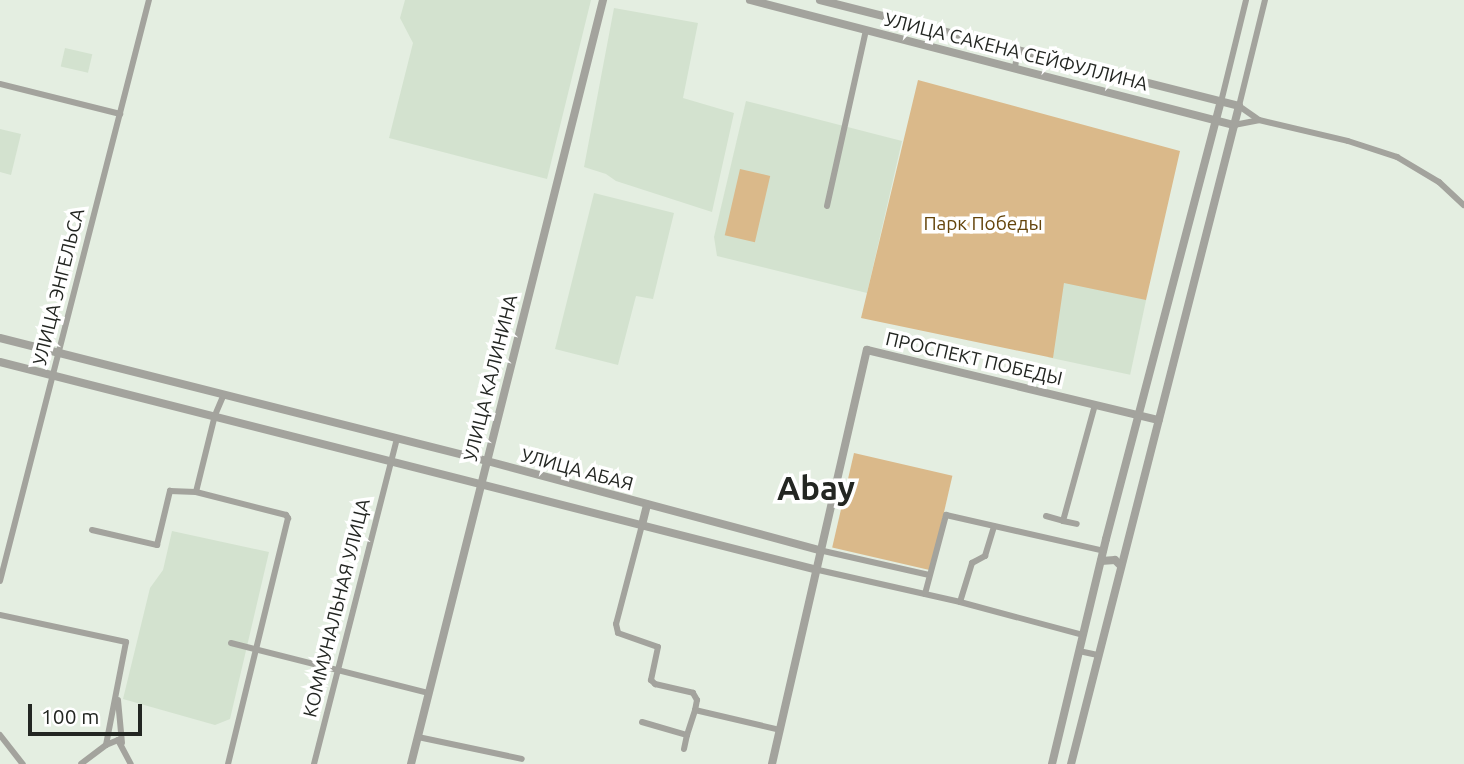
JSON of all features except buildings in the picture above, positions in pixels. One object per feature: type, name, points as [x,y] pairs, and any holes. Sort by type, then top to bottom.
[{"type":"street","name":"УЛИЦА ЭНГЕЛЬСА","points":[[0,581],[149,0]]},
{"type":"street","name":"УЛИЦА КАЛИНИНА","points":[[411,764],[603,0]]},
{"type":"street","name":"УЛИЦА САКЕНА СЕЙФУЛЛИНА","points":[[750,0],[1234,125]]},
{"type":"street","name":"УЛИЦА САКЕНА СЕЙФУЛЛИНА","points":[[820,0],[1239,106]]},
{"type":"street","points":[[1052,764],[1101,561],[1246,0]]},
{"type":"street","points":[[1071,764],[1265,0]]},
{"type":"street","points":[[827,206],[866,30]]},
{"type":"street","points":[[1015,67],[1018,50]]},
{"type":"street","points":[[0,84],[120,114]]},
{"type":"street","points":[[1239,106],[1259,120],[1348,141],[1396,157],[1439,181],[1464,205]]},
{"type":"street","points":[[1234,125],[1259,120]]},
{"type":"street","name":"УЛИЦА АБАЯ","points":[[0,338],[487,461],[647,505],[642,525],[482,482],[0,362]]},
{"type":"street","name":"ПРОСПЕКТ ПОБЕДЫ","points":[[772,764],[814,569],[867,350],[1159,420]]},
{"type":"street","points":[[196,492],[215,415],[224,394]]},
{"type":"street","points":[[1063,521],[1095,405]]},
{"type":"street","name":"КОММУНАЛЬНАЯ УЛИЦА","points":[[314,764],[397,438]]},
{"type":"street","points":[[92,530],[157,545],[171,489],[196,492],[288,516],[228,764]]},
{"type":"street","points":[[647,505],[819,550],[929,575]]},
{"type":"street","points":[[925,594],[946,515],[1104,551]]},
{"type":"street","points":[[1046,516],[1077,524]]},
{"type":"street","points":[[684,749],[697,700],[693,693],[651,680],[658,647],[618,634],[616,630],[642,525],[814,569],[960,602],[1083,635]]},
{"type":"street","points":[[960,602],[972,563],[985,556],[994,526]]},
{"type":"street","points":[[1101,561],[1115,560],[1120,565]]},
{"type":"street","points":[[0,615],[122,639],[127,646],[106,745]]},
{"type":"street","points":[[231,643],[428,693]]},
{"type":"street","points":[[1079,651],[1098,655]]},
{"type":"street","points":[[117,694],[122,743],[131,764]]},
{"type":"street","points":[[695,709],[780,730]]},
{"type":"street","points":[[642,722],[687,735]]},
{"type":"street","points":[[0,735],[23,764]]},
{"type":"street","points":[[418,737],[522,759]]},
{"type":"street","points":[[81,764],[115,739],[122,743]]},
{"type":"street","points":[[494,764],[497,754]]},
{"type":"shaded area","points":[[405,0],[591,0],[547,179],[389,138],[413,43],[400,18]]},
{"type":"shaded area","points":[[614,8],[698,23],[683,98],[734,113],[712,212],[616,181],[606,174],[584,167]]},
{"type":"shaded area","points":[[65,48],[92,54],[88,73],[61,67]]},
{"type":"shaded area","points":[[746,101],[902,141],[867,293],[717,256],[714,237]]},
{"type":"shaded area","points":[[0,129],[21,134],[11,175],[0,172]]},
{"type":"shaded area","points":[[594,193],[674,213],[653,299],[636,296],[618,365],[555,349]]},
{"type":"shaded area","points":[[1064,282],[1146,299],[1130,375],[1048,357]]},
{"type":"shaded area","points":[[172,531],[269,552],[230,719],[215,725],[123,699],[150,588],[163,570]]},
{"type":"green space","name":"Парк Победы","points":[[918,80],[1180,151],[1146,300],[1064,283],[1053,358],[861,318]]},
{"type":"green space","points":[[740,169],[770,176],[755,242],[725,235]]},
{"type":"green space","points":[[854,453],[952,476],[931,570],[832,548]]},
{"type":"district","name":"Abay","points":[[816,488]]}]
